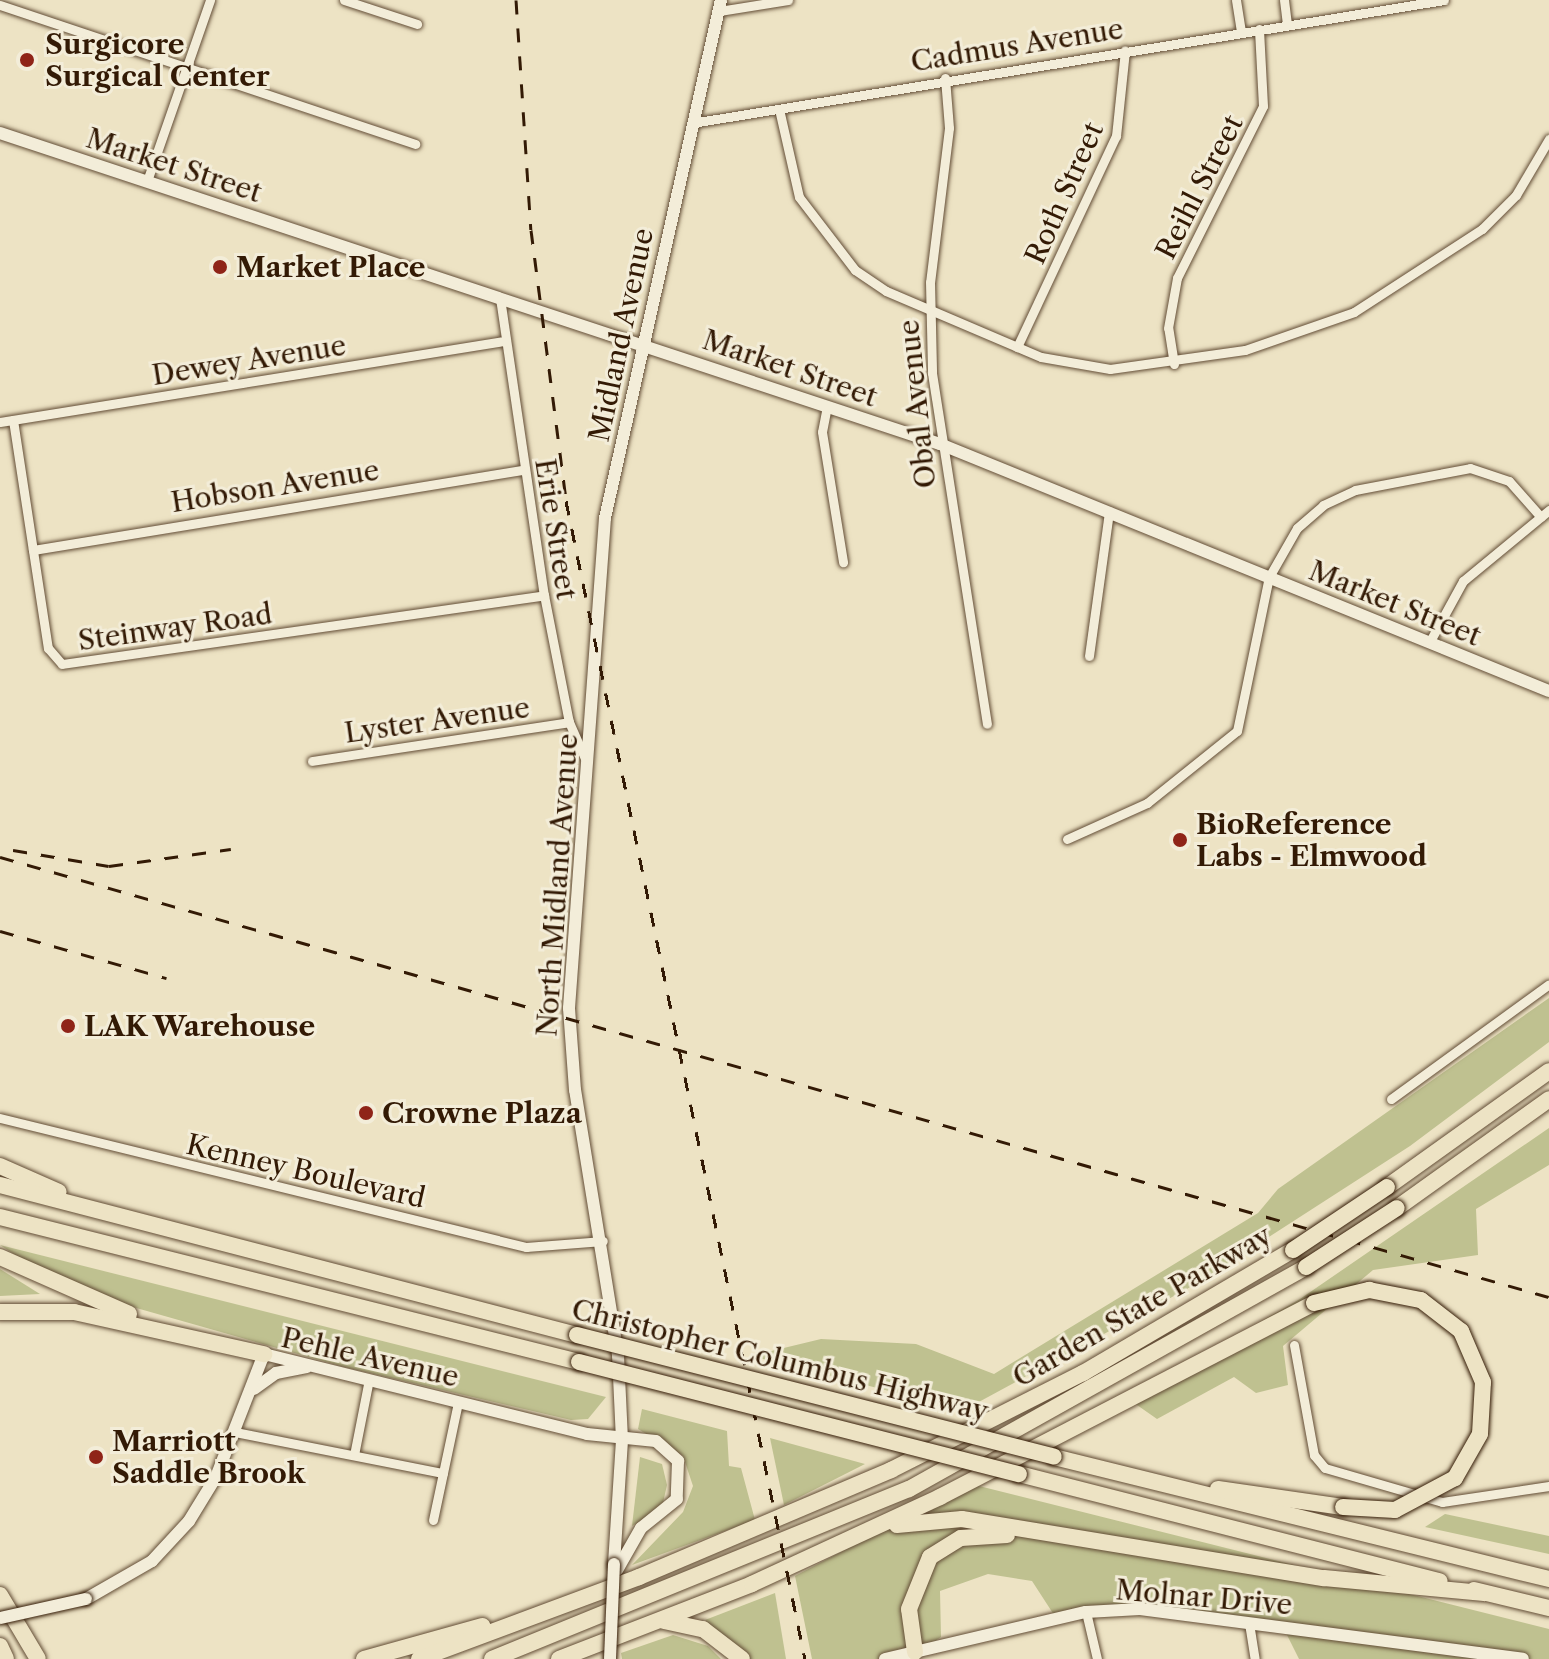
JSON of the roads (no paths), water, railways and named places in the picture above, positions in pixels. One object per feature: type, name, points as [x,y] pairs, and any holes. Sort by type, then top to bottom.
[{"type":"highway","name":"Garden State Parkway","points":[[419,1659],[576,1600],[956,1439],[1293,1250],[1549,1071]]},
{"type":"highway","name":"Garden State Parkway","points":[[494,1659],[909,1489],[1306,1267],[1397,1208],[1549,1099]]},
{"type":"highway","points":[[0,1166],[105,1212]]},
{"type":"highway","name":"Christopher Columbus Highway","points":[[0,1185],[1054,1457],[1549,1579]]},
{"type":"highway","name":"Christopher Columbus Highway","points":[[0,1217],[1549,1608]]},
{"type":"highway","points":[[0,1257],[121,1312],[264,1354]]},
{"type":"highway","points":[[799,1564],[1127,1406],[1314,1303],[1369,1290],[1421,1300],[1461,1331],[1483,1382],[1480,1434],[1455,1478],[1395,1510],[1343,1507],[1145,1479]]},
{"type":"highway","points":[[0,1299],[121,1312]]},
{"type":"highway","points":[[0,1312],[48,1308],[191,1335]]},
{"type":"highway","points":[[559,1659],[663,1620],[891,1526],[939,1519],[1231,1564]]},
{"type":"highway","points":[[915,1652],[909,1609],[919,1572],[961,1538],[1033,1537],[1484,1593]]},
{"type":"highway","points":[[0,1595],[38,1659]]},
{"type":"highway","points":[[364,1659],[576,1600]]},
{"type":"highway","points":[[663,1620],[721,1641],[742,1659]]},
{"type":"highway","points":[[721,1641],[732,1659]]},
{"type":"highway","points":[[0,1646],[6,1659]]},
{"type":"street","points":[[147,181],[210,0]]},
{"type":"street","points":[[344,0],[360,2],[417,24]]},
{"type":"street","points":[[720,5],[788,0]]},
{"type":"street","points":[[1236,0],[1241,32]]},
{"type":"street","points":[[1284,0],[1287,25]]},
{"type":"street","name":"Cadmus Avenue","points":[[692,123],[945,78],[1287,25],[1380,5],[1444,0]]},
{"type":"street","points":[[0,5],[415,144]]},
{"type":"street","name":"Midland Avenue","points":[[595,685],[605,518],[720,5]]},
{"type":"street","name":"Reihl Street","points":[[1174,364],[1172,294],[1263,106],[1259,29]]},
{"type":"street","name":"Roth Street","points":[[1017,347],[1113,145],[1125,50]]},
{"type":"street","name":"Obal Avenue","points":[[945,78],[949,128],[929,309],[940,444],[987,724]]},
{"type":"street","points":[[779,109],[792,178],[821,235],[871,282],[1017,347],[1087,367],[1174,364],[1279,341],[1354,312],[1482,229],[1516,195],[1549,139]]},
{"type":"street","name":"Market Street","points":[[0,133],[940,444],[1549,691]]},
{"type":"street","name":"Erie Street","points":[[500,298],[544,595],[569,722],[587,763]]},
{"type":"street","name":"Dewey Avenue","points":[[0,422],[504,341]]},
{"type":"street","points":[[827,406],[822,432],[843,562]]},
{"type":"street","name":"Steinway Road","points":[[13,420],[48,648],[69,665],[544,595]]},
{"type":"street","points":[[1067,839],[1147,803],[1237,731],[1269,577],[1308,516],[1355,490],[1483,469],[1509,481],[1545,513],[1463,581],[1429,643]]},
{"type":"street","name":"Hobson Avenue","points":[[33,550],[524,470]]},
{"type":"street","points":[[1089,656],[1109,511]]},
{"type":"street","name":"North Midland Avenue","points":[[595,685],[569,1040],[603,1241],[622,1440],[623,1548],[611,1580],[610,1659]]},
{"type":"street","name":"Lyster Avenue","points":[[312,761],[569,722]]},
{"type":"street","points":[[1391,1099],[1549,984]]},
{"type":"street","name":"Kenney Boulevard","points":[[0,1118],[526,1247],[603,1241]]},
{"type":"street","points":[[1294,1345],[1314,1455],[1325,1468],[1442,1502],[1549,1486]]},
{"type":"street","name":"Pehle Avenue","points":[[0,1618],[86,1599],[131,1576],[172,1542],[204,1500],[252,1391],[264,1354],[622,1440],[656,1441],[682,1474],[677,1499],[623,1548]]},
{"type":"street","points":[[252,1391],[276,1373],[314,1366]]},
{"type":"street","points":[[354,1455],[369,1379]]},
{"type":"street","points":[[433,1520],[458,1402]]},
{"type":"street","points":[[235,1432],[443,1473]]},
{"type":"street","name":"Molnar Drive","points":[[885,1659],[1086,1612],[1140,1609],[1523,1659]]},
{"type":"street","points":[[1086,1612],[1097,1659]]},
{"type":"street","points":[[1249,1623],[1255,1659]]},
{"type":"railway","points":[[516,0],[531,230],[566,501],[805,1659]]},
{"type":"railway","points":[[13,850],[109,866],[231,849]]},
{"type":"railway","points":[[0,857],[1549,1297]]},
{"type":"railway","points":[[0,931],[166,978]]},
{"type":"place","name":"Surgicore Surgical Center","points":[[27,60]]},
{"type":"place","name":"Market Place","points":[[220,267]]},
{"type":"place","name":"BioReference Labs - Elmwood","points":[[1180,840]]},
{"type":"place","name":"LAK Warehouse","points":[[68,1026]]},
{"type":"place","name":"Crowne Plaza","points":[[366,1113]]},
{"type":"place","name":"Marriott Saddle Brook","points":[[96,1457]]}]
